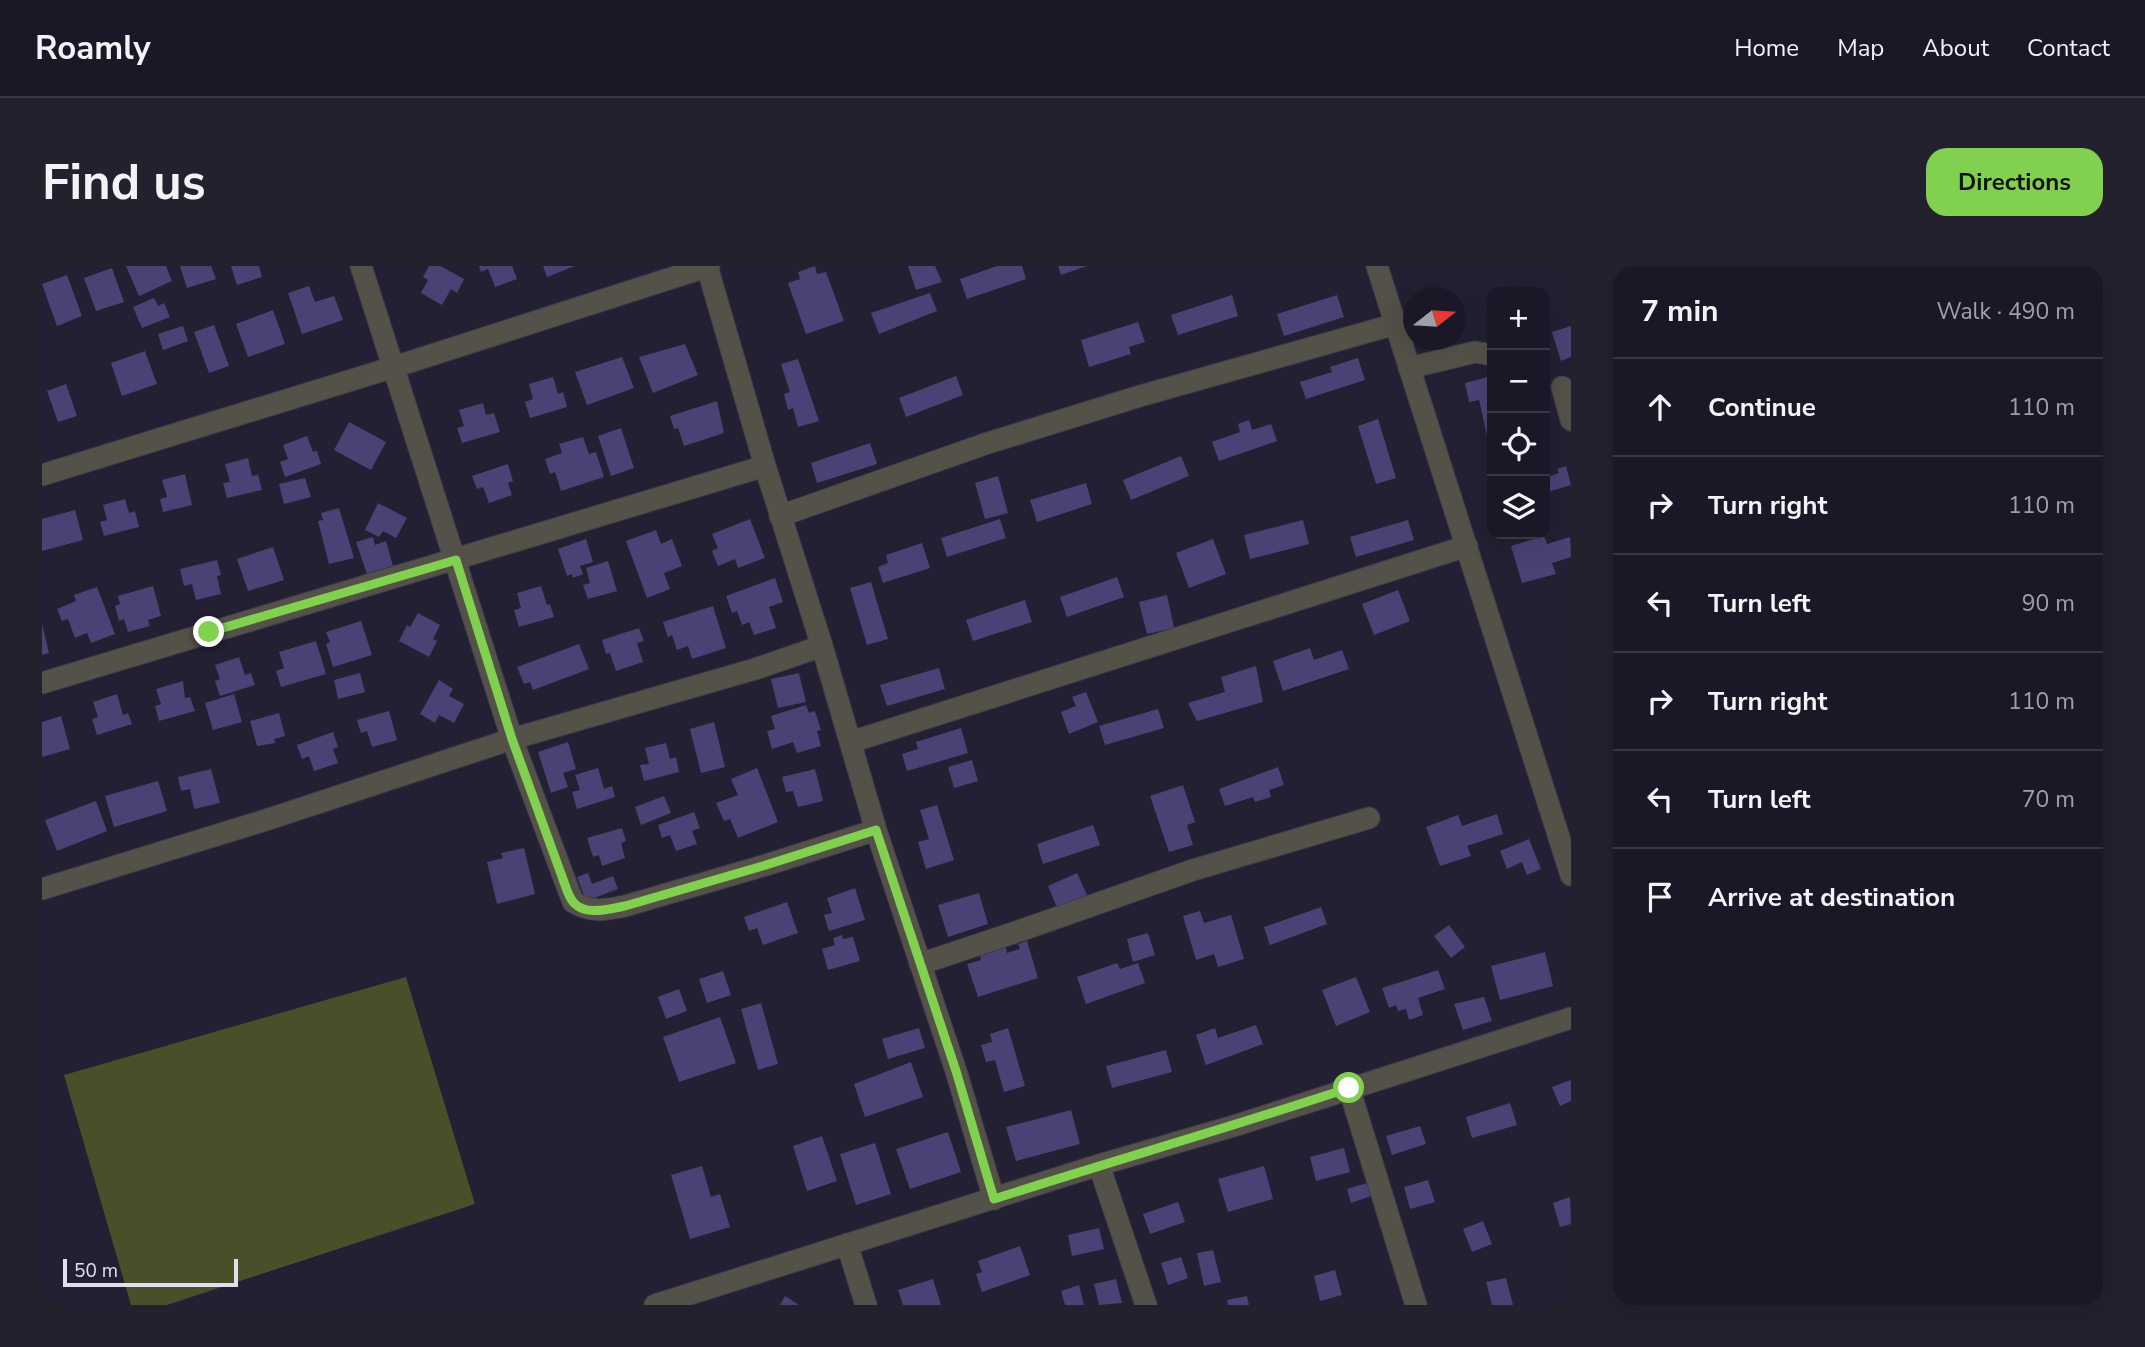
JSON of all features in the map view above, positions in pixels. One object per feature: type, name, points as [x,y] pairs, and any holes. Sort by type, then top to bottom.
[{"type":"street","points":[[361,266],[512,739],[573,902],[584,909],[601,911],[625,906],[876,830]]},
{"type":"street","points":[[42,475],[394,367],[708,266],[765,466],[876,830],[956,1071],[994,1199]]},
{"type":"street","points":[[1377,266],[1571,875]]},
{"type":"street","points":[[780,516],[1024,432],[1140,396],[1396,324]]},
{"type":"street","points":[[1409,368],[1475,352],[1487,354]]},
{"type":"street","points":[[1559,383],[1571,420]]},
{"type":"street","points":[[42,683],[765,466]]},
{"type":"street","points":[[851,742],[1467,546]]},
{"type":"street","points":[[42,890],[512,739],[755,669],[822,646]]},
{"type":"street","points":[[920,964],[1193,870],[1369,818]]},
{"type":"street","points":[[655,1305],[1100,1165],[1237,1125],[1571,1018]]},
{"type":"street","points":[[1349,1088],[1416,1305]]},
{"type":"street","points":[[1100,1165],[1146,1305]]},
{"type":"street","points":[[846,1244],[866,1305]]},
{"type":"green space","points":[[406,977],[475,1204],[167,1305],[131,1305],[64,1075]]},
{"type":"building","points":[[126,266],[166,266],[172,281],[139,296]]},
{"type":"building","points":[[180,266],[211,266],[216,279],[187,288]]},
{"type":"building","points":[[231,266],[259,266],[262,277],[237,285]]},
{"type":"building","points":[[429,266],[440,266],[464,279],[457,293],[451,289],[442,305],[421,293],[428,280],[423,277]]},
{"type":"building","points":[[479,266],[512,266],[517,279],[495,287],[488,269],[481,272]]},
{"type":"building","points":[[543,266],[575,266],[547,277]]},
{"type":"building","points":[[815,266],[817,274],[826,272],[844,321],[806,334],[788,283],[800,279],[798,272]]},
{"type":"building","points":[[908,266],[935,266],[942,282],[916,290]]},
{"type":"building","points":[[997,266],[1022,266],[1026,279],[967,299],[960,279]]},
{"type":"building","points":[[1058,266],[1087,266],[1061,275]]},
{"type":"building","points":[[112,268],[124,302],[96,311],[84,278]]},
{"type":"building","points":[[67,275],[82,316],[57,326],[42,284]]},
{"type":"building","points":[[309,286],[315,302],[334,296],[343,320],[302,334],[288,293]]},
{"type":"building","points":[[930,293],[937,311],[879,334],[871,313]]},
{"type":"building","points":[[1232,295],[1238,316],[1178,335],[1171,315]]},
{"type":"building","points":[[1337,295],[1344,317],[1284,336],[1277,314]]},
{"type":"building","points":[[154,298],[158,306],[164,303],[170,317],[142,328],[133,307]]},
{"type":"building","points":[[273,310],[285,344],[248,357],[236,324]]},
{"type":"building","points":[[1138,322],[1145,342],[1129,347],[1131,354],[1089,367],[1081,340]]},
{"type":"building","points":[[214,325],[229,366],[209,373],[194,332]]},
{"type":"building","points":[[183,326],[188,341],[163,350],[158,334]]},
{"type":"building","points":[[1571,326],[1571,357],[1561,361],[1552,332]]},
{"type":"building","points":[[685,344],[698,375],[653,393],[639,357]]},
{"type":"building","points":[[145,351],[157,384],[122,396],[111,363]]},
{"type":"building","points":[[622,357],[634,388],[587,405],[575,372]]},
{"type":"building","points":[[1358,358],[1365,380],[1306,399],[1300,382],[1332,372],[1330,367]]},
{"type":"building","points":[[798,359],[819,421],[798,427],[793,408],[788,410],[784,394],[790,392],[781,364]]},
{"type":"building","points":[[956,376],[963,395],[906,417],[899,398]]},
{"type":"building","points":[[553,377],[558,394],[563,392],[567,407],[530,418],[525,402],[533,399],[529,384]]},
{"type":"building","points":[[1487,377],[1487,436],[1479,400],[1469,402],[1465,383]]},
{"type":"building","points":[[66,384],[77,416],[58,422],[47,391]]},
{"type":"building","points":[[717,401],[724,433],[684,446],[678,428],[674,429],[670,416]]},
{"type":"building","points":[[483,403],[486,415],[494,413],[500,432],[462,443],[457,428],[464,426],[459,410]]},
{"type":"building","points":[[1378,419],[1396,478],[1376,484],[1358,426]]},
{"type":"building","points":[[1249,420],[1252,430],[1271,424],[1277,441],[1219,461],[1212,442],[1240,432],[1238,424]]},
{"type":"building","points":[[349,422],[386,442],[371,470],[334,450]]},
{"type":"building","points":[[621,428],[634,468],[611,476],[598,436]]},
{"type":"building","points":[[307,436],[313,452],[317,451],[321,464],[285,477],[280,462],[288,459],[283,445]]},
{"type":"building","points":[[583,437],[589,454],[596,452],[604,477],[561,491],[555,472],[550,474],[545,459],[562,453],[559,444]]},
{"type":"building","points":[[870,443],[877,464],[817,483],[811,463]]},
{"type":"building","points":[[1181,456],[1189,476],[1131,500],[1123,480]]},
{"type":"building","points":[[248,458],[252,476],[258,475],[262,490],[227,498],[223,483],[230,482],[225,464]]},
{"type":"building","points":[[508,464],[513,481],[508,483],[512,495],[489,503],[483,487],[477,489],[472,476]]},
{"type":"building","points":[[1566,466],[1571,485],[1550,491],[1550,476],[1559,473],[1557,469]]},
{"type":"building","points":[[185,474],[192,505],[163,512],[160,499],[167,497],[162,480]]},
{"type":"building","points":[[998,476],[1008,513],[985,519],[975,483]]},
{"type":"building","points":[[305,478],[311,497],[284,504],[279,484]]},
{"type":"building","points":[[1086,483],[1092,504],[1037,522],[1030,500]]},
{"type":"building","points":[[125,499],[129,513],[135,511],[139,527],[104,536],[100,522],[107,520],[103,505]]},
{"type":"building","points":[[378,503],[407,518],[396,538],[383,531],[379,537],[365,530]]},
{"type":"building","points":[[339,508],[354,558],[329,564],[318,521],[323,520],[321,513]]},
{"type":"building","points":[[75,510],[83,540],[42,551],[42,519]]},
{"type":"building","points":[[750,519],[765,558],[738,568],[735,559],[718,566],[712,551],[718,548],[712,534]]},
{"type":"building","points":[[1000,519],[1006,538],[947,557],[941,538]]},
{"type":"building","points":[[1303,520],[1309,544],[1250,559],[1244,535]]},
{"type":"building","points":[[1408,520],[1414,540],[1356,557],[1350,537]]},
{"type":"building","points":[[656,530],[661,544],[672,539],[682,566],[664,573],[670,589],[647,598],[626,541]]},
{"type":"building","points":[[373,537],[375,545],[386,541],[393,566],[367,574],[356,542]]},
{"type":"building","points":[[1570,537],[1571,557],[1552,563],[1556,574],[1522,583],[1511,546],[1534,539],[1545,539],[1547,544]]},
{"type":"building","points":[[586,539],[593,562],[580,566],[583,574],[573,578],[572,574],[567,576],[558,549]]},
{"type":"building","points":[[1213,539],[1226,574],[1189,588],[1176,553]]},
{"type":"building","points":[[922,543],[930,568],[883,583],[878,567],[888,563],[886,555]]},
{"type":"building","points":[[273,547],[284,580],[248,591],[237,559]]},
{"type":"building","points":[[217,560],[221,575],[217,576],[221,594],[196,600],[192,584],[184,586],[180,569]]},
{"type":"building","points":[[608,561],[617,591],[588,599],[583,585],[590,583],[586,568]]},
{"type":"building","points":[[1117,577],[1124,597],[1067,617],[1060,597]]},
{"type":"building","points":[[775,578],[783,602],[769,607],[776,628],[754,635],[749,622],[742,625],[737,611],[732,613],[726,596]]},
{"type":"building","points":[[871,582],[888,639],[867,645],[850,588]]},
{"type":"building","points":[[153,586],[161,616],[148,620],[150,626],[128,632],[124,619],[119,621],[115,606],[120,604],[118,596]]},
{"type":"building","points":[[541,586],[554,617],[519,627],[514,610],[521,608],[517,593]]},
{"type":"building","points":[[97,587],[115,634],[91,643],[87,633],[75,638],[68,619],[62,621],[57,609],[76,601],[74,595]]},
{"type":"building","points":[[1398,590],[1410,621],[1374,635],[1362,604]]},
{"type":"building","points":[[1167,595],[1174,628],[1147,634],[1139,602]]},
{"type":"building","points":[[1025,600],[1032,622],[973,641],[966,620]]},
{"type":"building","points":[[713,606],[726,648],[692,659],[688,646],[677,650],[672,635],[668,637],[663,622]]},
{"type":"building","points":[[418,613],[440,625],[433,639],[437,641],[429,657],[399,641],[407,625],[410,627]]},
{"type":"building","points":[[361,621],[372,655],[333,667],[326,644],[330,642],[326,632]]},
{"type":"building","points":[[42,624],[49,653],[42,655]]},
{"type":"building","points":[[639,628],[644,641],[637,643],[643,662],[616,671],[610,653],[606,654],[602,640]]},
{"type":"building","points":[[316,641],[326,674],[281,687],[276,671],[284,668],[279,652]]},
{"type":"building","points":[[579,644],[589,669],[533,690],[530,682],[524,684],[517,667]]},
{"type":"building","points":[[1310,648],[1314,660],[1342,650],[1349,669],[1283,691],[1273,661]]},
{"type":"building","points":[[239,657],[245,675],[251,673],[255,685],[220,696],[215,681],[220,679],[215,665]]},
{"type":"building","points":[[1256,666],[1263,702],[1197,721],[1188,703],[1225,692],[1221,677]]},
{"type":"building","points":[[939,668],[945,689],[887,706],[880,685]]},
{"type":"building","points":[[360,673],[365,692],[338,699],[334,680]]},
{"type":"building","points":[[799,673],[806,702],[778,708],[771,679]]},
{"type":"building","points":[[439,680],[453,689],[449,696],[464,704],[454,723],[439,715],[435,723],[420,714]]},
{"type":"building","points":[[183,681],[185,698],[190,697],[195,711],[159,721],[155,706],[161,704],[156,689]]},
{"type":"building","points":[[1086,692],[1098,722],[1069,734],[1061,712],[1076,706],[1072,697]]},
{"type":"building","points":[[117,694],[123,715],[128,713],[132,724],[97,735],[92,719],[98,717],[93,702]]},
{"type":"building","points":[[234,694],[242,722],[213,730],[205,703]]},
{"type":"building","points":[[806,705],[809,713],[815,711],[821,730],[817,731],[821,746],[797,753],[793,742],[772,749],[767,731],[775,729],[771,716]]},
{"type":"building","points":[[1158,709],[1164,728],[1105,745],[1099,726]]},
{"type":"building","points":[[389,711],[397,740],[372,747],[367,731],[361,733],[357,720]]},
{"type":"building","points":[[279,713],[285,736],[274,739],[275,743],[257,746],[250,721]]},
{"type":"building","points":[[61,716],[70,749],[42,757],[42,722]]},
{"type":"building","points":[[714,722],[725,767],[701,773],[690,729]]},
{"type":"building","points":[[961,728],[968,753],[907,771],[902,754],[918,749],[916,742]]},
{"type":"building","points":[[333,732],[338,747],[333,749],[338,763],[314,771],[309,756],[302,759],[297,745]]},
{"type":"building","points":[[568,742],[576,769],[563,773],[568,787],[551,793],[538,752]]},
{"type":"building","points":[[666,743],[670,759],[676,757],[679,772],[644,781],[640,765],[649,764],[645,748]]},
{"type":"building","points":[[972,760],[978,781],[954,788],[948,767]]},
{"type":"building","points":[[1278,767],[1284,785],[1269,790],[1271,797],[1255,802],[1253,797],[1225,806],[1219,789]]},
{"type":"building","points":[[598,768],[604,789],[612,786],[615,797],[577,809],[572,792],[580,790],[575,775]]},
{"type":"building","points":[[757,768],[778,822],[738,838],[730,819],[724,821],[716,803],[738,795],[731,779]]},
{"type":"building","points":[[211,769],[220,803],[194,809],[190,789],[181,791],[178,777]]},
{"type":"building","points":[[815,769],[823,801],[798,807],[793,791],[786,792],[782,777]]},
{"type":"building","points":[[158,781],[167,811],[114,827],[105,796]]},
{"type":"building","points":[[1183,785],[1195,822],[1187,825],[1193,845],[1169,852],[1150,796]]},
{"type":"building","points":[[664,796],[671,813],[641,825],[635,807]]},
{"type":"building","points":[[96,801],[107,831],[57,851],[45,820]]},
{"type":"building","points":[[937,805],[954,860],[926,869],[918,842],[929,839],[920,810]]},
{"type":"building","points":[[694,812],[700,828],[692,831],[697,844],[676,851],[670,835],[662,838],[658,825]]},
{"type":"building","points":[[1497,814],[1503,834],[1467,846],[1471,856],[1440,866],[1426,827],[1458,815],[1462,826]]},
{"type":"building","points":[[1093,825],[1100,845],[1043,864],[1037,844]]},
{"type":"building","points":[[622,828],[626,841],[621,843],[625,858],[602,866],[599,855],[593,857],[587,838]]},
{"type":"building","points":[[1529,839],[1541,869],[1527,875],[1522,862],[1507,869],[1500,851]]},
{"type":"building","points":[[524,848],[535,894],[497,904],[487,862],[503,858],[501,853]]},
{"type":"building","points":[[588,873],[592,884],[613,876],[618,889],[586,901],[577,877]]},
{"type":"building","points":[[1077,873],[1088,897],[1058,910],[1048,886]]},
{"type":"building","points":[[855,888],[865,920],[829,931],[824,915],[832,913],[827,898]]},
{"type":"building","points":[[979,893],[988,924],[948,937],[938,905]]},
{"type":"building","points":[[787,902],[798,933],[763,945],[757,928],[749,931],[744,917]]},
{"type":"building","points":[[1321,907],[1327,924],[1270,945],[1264,927]]},
{"type":"building","points":[[1200,911],[1204,923],[1231,915],[1244,959],[1218,967],[1214,954],[1196,960],[1183,916]]},
{"type":"building","points":[[1449,925],[1465,947],[1451,958],[1434,936]]},
{"type":"building","points":[[1148,933],[1155,955],[1133,962],[1127,939]]},
{"type":"building","points":[[842,935],[843,939],[853,937],[860,961],[828,970],[822,949],[835,945],[833,938]]},
{"type":"building","points":[[1027,941],[1038,978],[978,997],[967,964],[981,960],[980,955],[1006,947],[1007,953],[1020,949],[1018,944]]},
{"type":"building","points":[[1545,952],[1553,986],[1500,1000],[1491,966]]},
{"type":"building","points":[[1117,963],[1120,969],[1138,963],[1145,983],[1086,1004],[1077,977]]},
{"type":"building","points":[[1438,970],[1445,989],[1418,998],[1423,1015],[1409,1020],[1406,1009],[1398,1011],[1396,1005],[1389,1008],[1382,988]]},
{"type":"building","points":[[723,971],[731,995],[707,1003],[699,979]]},
{"type":"building","points":[[1356,977],[1370,1012],[1336,1026],[1322,990]]},
{"type":"building","points":[[679,989],[687,1011],[666,1019],[658,997]]},
{"type":"building","points":[[1484,997],[1492,1021],[1463,1030],[1454,1004]]},
{"type":"building","points":[[761,1003],[778,1064],[758,1070],[741,1009]]},
{"type":"building","points":[[720,1017],[736,1063],[679,1082],[663,1037]]},
{"type":"building","points":[[1256,1025],[1263,1044],[1206,1065],[1196,1035],[1215,1028],[1218,1038]]},
{"type":"building","points":[[919,1028],[925,1048],[888,1059],[882,1039]]},
{"type":"building","points":[[1008,1028],[1025,1086],[1004,1092],[995,1060],[986,1062],[981,1045],[992,1042],[990,1034]]},
{"type":"building","points":[[1166,1050],[1172,1072],[1112,1088],[1106,1066]]},
{"type":"building","points":[[911,1062],[923,1097],[865,1117],[854,1084]]},
{"type":"building","points":[[1571,1080],[1571,1101],[1560,1106],[1552,1087]]},
{"type":"building","points":[[1510,1103],[1517,1125],[1472,1138],[1466,1117]]},
{"type":"building","points":[[1071,1110],[1080,1144],[1016,1161],[1006,1127]]},
{"type":"building","points":[[1420,1126],[1426,1144],[1392,1155],[1386,1136]]},
{"type":"building","points":[[948,1132],[961,1172],[910,1189],[896,1149]]},
{"type":"building","points":[[822,1136],[837,1181],[807,1191],[793,1146]]},
{"type":"building","points":[[875,1143],[891,1194],[856,1205],[840,1154]]},
{"type":"building","points":[[1344,1148],[1350,1172],[1316,1181],[1310,1157]]},
{"type":"building","points":[[702,1166],[711,1197],[720,1194],[730,1227],[690,1239],[671,1175]]},
{"type":"building","points":[[1264,1166],[1273,1199],[1228,1212],[1218,1179]]},
{"type":"building","points":[[1428,1180],[1435,1202],[1410,1209],[1404,1187]]},
{"type":"building","points":[[1367,1183],[1371,1196],[1351,1203],[1347,1189]]},
{"type":"building","points":[[1570,1197],[1571,1224],[1560,1227],[1553,1203]]},
{"type":"building","points":[[1178,1202],[1185,1222],[1150,1234],[1143,1214]]},
{"type":"building","points":[[1483,1221],[1492,1244],[1472,1252],[1463,1229]]},
{"type":"building","points":[[1099,1228],[1104,1249],[1072,1256],[1068,1235]]},
{"type":"building","points":[[1020,1246],[1030,1275],[982,1292],[976,1274],[982,1272],[978,1261]]},
{"type":"building","points":[[1213,1250],[1221,1282],[1204,1286],[1197,1253]]},
{"type":"building","points":[[1181,1257],[1188,1278],[1168,1285],[1161,1263]]},
{"type":"building","points":[[1335,1270],[1342,1295],[1320,1301],[1314,1276]]},
{"type":"building","points":[[1506,1278],[1513,1305],[1492,1305],[1486,1282]]},
{"type":"building","points":[[933,1279],[941,1305],[903,1305],[898,1290]]},
{"type":"building","points":[[1116,1279],[1122,1303],[1099,1305],[1094,1284]]},
{"type":"building","points":[[1079,1285],[1084,1305],[1065,1305],[1061,1291]]},
{"type":"building","points":[[785,1296],[799,1305],[780,1305]]},
{"type":"building","points":[[1247,1296],[1249,1305],[1228,1305],[1227,1300]]},
{"type":"route","points":[[209,632],[456,560],[512,739],[564,882],[573,902],[584,909],[601,911],[625,906],[876,830],[956,1071],[994,1199],[1349,1088]]}]
